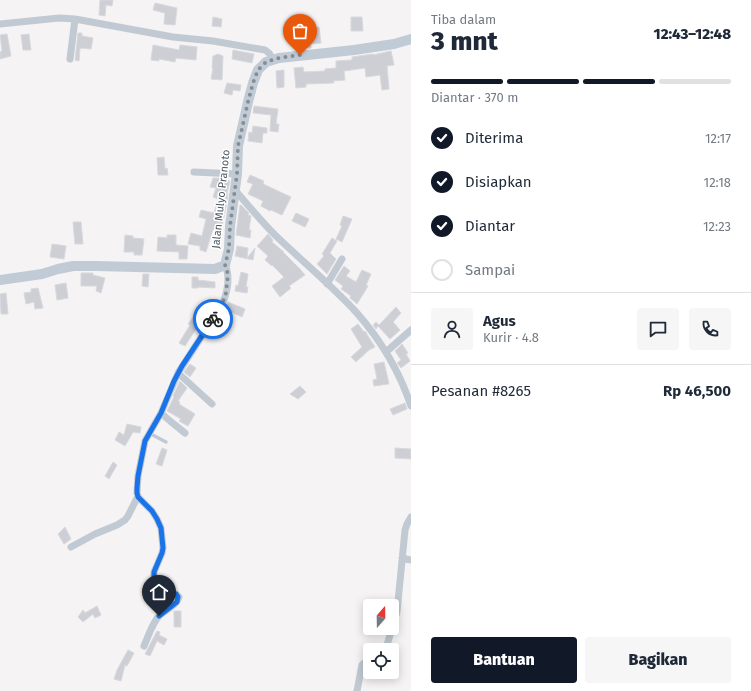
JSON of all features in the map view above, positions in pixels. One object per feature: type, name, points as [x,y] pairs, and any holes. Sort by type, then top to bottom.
[{"type":"street","points":[[0,24],[59,18],[75,19],[173,37],[264,50],[269,52],[272,60]]},
{"type":"street","points":[[70,59],[75,19]]},
{"type":"street","name":"Jalan Mulyo Pranoto","points":[[0,280],[42,274],[73,266],[214,269],[225,266],[229,248],[230,226],[237,174],[238,146],[253,83],[258,70],[266,62],[286,56],[354,50],[394,44],[411,39]]},
{"type":"street","points":[[194,172],[237,174]]},
{"type":"street","points":[[235,190],[275,234],[328,284],[356,313],[379,341],[405,390],[411,406]]},
{"type":"street","points":[[328,284],[342,258]]},
{"type":"street","points":[[70,547],[117,525],[128,516],[138,496],[137,488],[139,468],[143,448],[149,433],[161,413],[178,373],[222,305],[226,293],[228,277],[225,266]]},
{"type":"street","points":[[386,352],[411,330]]},
{"type":"street","points":[[178,373],[212,404]]},
{"type":"street","points":[[161,413],[185,433]]},
{"type":"street","points":[[138,496],[152,511],[161,528],[163,548],[154,572],[156,587],[161,591],[176,594],[178,597],[177,602],[159,616],[144,646]]},
{"type":"street","points":[[388,643],[397,612],[405,530],[411,517]]},
{"type":"street","points":[[402,558],[411,560]]},
{"type":"street","points":[[357,691],[363,664]]},
{"type":"lane","points":[[149,433],[166,442]]},
{"type":"building","points":[[100,0],[113,0],[112,6],[106,5],[105,16],[99,15]]},
{"type":"building","points":[[155,3],[177,8],[175,25],[164,24],[165,13],[153,10]]},
{"type":"building","points":[[213,17],[222,19],[221,27],[212,26]]},
{"type":"building","points":[[351,17],[362,17],[363,31],[351,31]]},
{"type":"building","points":[[303,26],[308,26],[309,29],[319,27],[321,43],[311,44],[311,48],[306,48]]},
{"type":"building","points":[[78,33],[82,33],[82,36],[93,38],[91,49],[80,48],[79,61],[75,60]]},
{"type":"building","points":[[7,34],[11,56],[0,59],[0,52],[2,51],[0,35]]},
{"type":"building","points":[[29,34],[31,50],[23,50],[21,35]]},
{"type":"building","points":[[153,45],[179,50],[180,45],[197,47],[196,60],[176,58],[175,62],[159,59],[159,61],[151,60]]},
{"type":"building","points":[[233,50],[254,54],[252,63],[232,59]]},
{"type":"building","points":[[391,51],[394,65],[387,66],[389,89],[382,90],[380,75],[366,77],[365,68],[344,71],[345,80],[333,81],[334,83],[306,84],[306,87],[296,88],[294,68],[303,67],[304,72],[325,71],[325,69],[336,68],[336,61],[352,60],[352,57],[373,55]]},
{"type":"building","points":[[218,54],[223,56],[222,80],[211,79],[213,56]]},
{"type":"building","points":[[284,70],[284,87],[277,88],[276,71]]},
{"type":"building","points":[[227,83],[241,85],[240,91],[233,90],[232,95],[224,93]]},
{"type":"building","points":[[254,106],[278,109],[276,124],[279,124],[278,132],[270,131],[271,115],[253,113]]},
{"type":"building","points":[[253,126],[267,128],[267,133],[263,133],[262,143],[248,141],[249,132],[252,133]]},
{"type":"building","points":[[164,157],[165,169],[167,168],[168,175],[158,175],[157,158]]},
{"type":"building","points":[[250,175],[264,181],[263,184],[291,197],[282,215],[261,206],[263,201],[248,194],[253,184],[247,182]]},
{"type":"building","points":[[213,178],[230,181],[221,231],[213,229],[206,252],[200,250],[200,246],[188,244],[191,233],[202,236],[206,219],[199,217],[201,210],[214,213],[218,199],[213,197],[216,188],[210,187]]},
{"type":"building","points":[[240,205],[249,213],[248,215],[251,216],[249,230],[251,230],[250,238],[236,235]]},
{"type":"building","points":[[296,213],[309,219],[305,227],[292,221]]},
{"type":"building","points":[[343,216],[352,219],[342,242],[336,239],[342,226],[340,225]]},
{"type":"building","points":[[73,222],[81,222],[83,244],[75,244]]},
{"type":"building","points":[[268,234],[273,240],[272,242],[284,252],[305,275],[289,286],[291,288],[280,297],[272,286],[284,277],[265,260],[268,256],[257,246]]},
{"type":"building","points":[[125,235],[133,236],[133,238],[144,239],[142,255],[134,255],[134,252],[124,252]]},
{"type":"building","points":[[167,235],[176,235],[176,245],[188,246],[187,259],[179,259],[179,252],[157,251],[158,237],[167,238]]},
{"type":"building","points":[[332,238],[337,241],[330,253],[336,259],[327,274],[317,264],[324,256],[322,254]]},
{"type":"building","points":[[52,244],[66,246],[64,259],[50,257]]},
{"type":"building","points":[[237,246],[248,248],[247,258],[255,248],[253,260],[235,256]]},
{"type":"building","points":[[344,266],[350,271],[346,276],[356,282],[362,270],[371,274],[366,285],[368,286],[357,304],[350,298],[351,296],[341,289],[343,286],[335,280]]},
{"type":"building","points":[[241,272],[248,274],[246,287],[248,287],[247,293],[235,291],[236,285],[238,286]]},
{"type":"building","points":[[81,273],[93,273],[93,275],[105,278],[101,293],[96,291],[97,286],[81,286]]},
{"type":"building","points":[[143,274],[149,274],[148,287],[142,286]]},
{"type":"building","points":[[192,277],[198,277],[198,280],[215,282],[215,288],[192,288]]},
{"type":"building","points":[[66,283],[68,298],[57,300],[55,285]]},
{"type":"building","points":[[38,288],[43,308],[35,309],[34,302],[26,304],[24,293],[31,292],[31,289]]},
{"type":"building","points":[[6,293],[8,314],[1,314],[0,294]]},
{"type":"building","points":[[228,302],[245,309],[242,317],[225,309]]},
{"type":"building","points":[[396,307],[401,313],[393,322],[400,330],[390,339],[378,326],[376,329],[373,325],[376,322],[379,325]]},
{"type":"building","points":[[196,313],[204,319],[185,346],[179,343],[190,325],[188,324]]},
{"type":"building","points":[[358,324],[364,332],[365,331],[375,347],[369,350],[356,362],[351,357],[362,347],[351,329]]},
{"type":"building","points":[[402,344],[408,353],[406,354],[410,361],[401,368],[397,363],[401,360],[395,351]]},
{"type":"building","points":[[384,362],[389,384],[374,386],[373,380],[377,379],[374,364]]},
{"type":"building","points":[[190,364],[196,368],[190,377],[184,372]]},
{"type":"building","points":[[180,381],[187,388],[178,401],[180,402],[179,404],[195,414],[188,426],[179,421],[181,419],[167,411]]},
{"type":"building","points":[[300,386],[306,392],[298,399],[290,394]]},
{"type":"building","points":[[405,403],[407,409],[393,415],[390,409]]},
{"type":"building","points":[[127,424],[141,427],[140,433],[133,432],[125,446],[115,440],[119,432],[124,435]]},
{"type":"building","points":[[162,448],[167,450],[162,466],[156,464]]},
{"type":"building","points":[[395,448],[411,449],[411,459],[395,458]]},
{"type":"building","points":[[113,462],[117,465],[109,479],[105,476]]},
{"type":"building","points":[[65,527],[71,539],[64,544],[58,534]]},
{"type":"building","points":[[97,606],[101,615],[95,618],[93,614],[83,622],[78,617],[83,610],[85,613]]},
{"type":"building","points":[[174,611],[181,611],[181,627],[174,627]]},
{"type":"building","points":[[157,631],[160,632],[159,635],[167,639],[164,645],[157,641],[150,656],[145,654]]},
{"type":"building","points":[[128,650],[134,653],[127,666],[125,665],[121,681],[114,679],[117,670]]},
{"type":"way so far","points":[[213,319],[222,305],[228,282],[228,274],[225,266],[229,248],[230,226],[237,174],[238,146],[253,83],[258,70],[266,62],[286,56],[300,55]]},
{"type":"route","points":[[159,616],[178,601],[178,596],[176,594],[161,591],[156,587],[154,572],[162,553],[163,539],[161,528],[157,519],[152,511],[138,497],[137,488],[139,468],[145,441],[161,413],[174,381],[213,319]]}]
